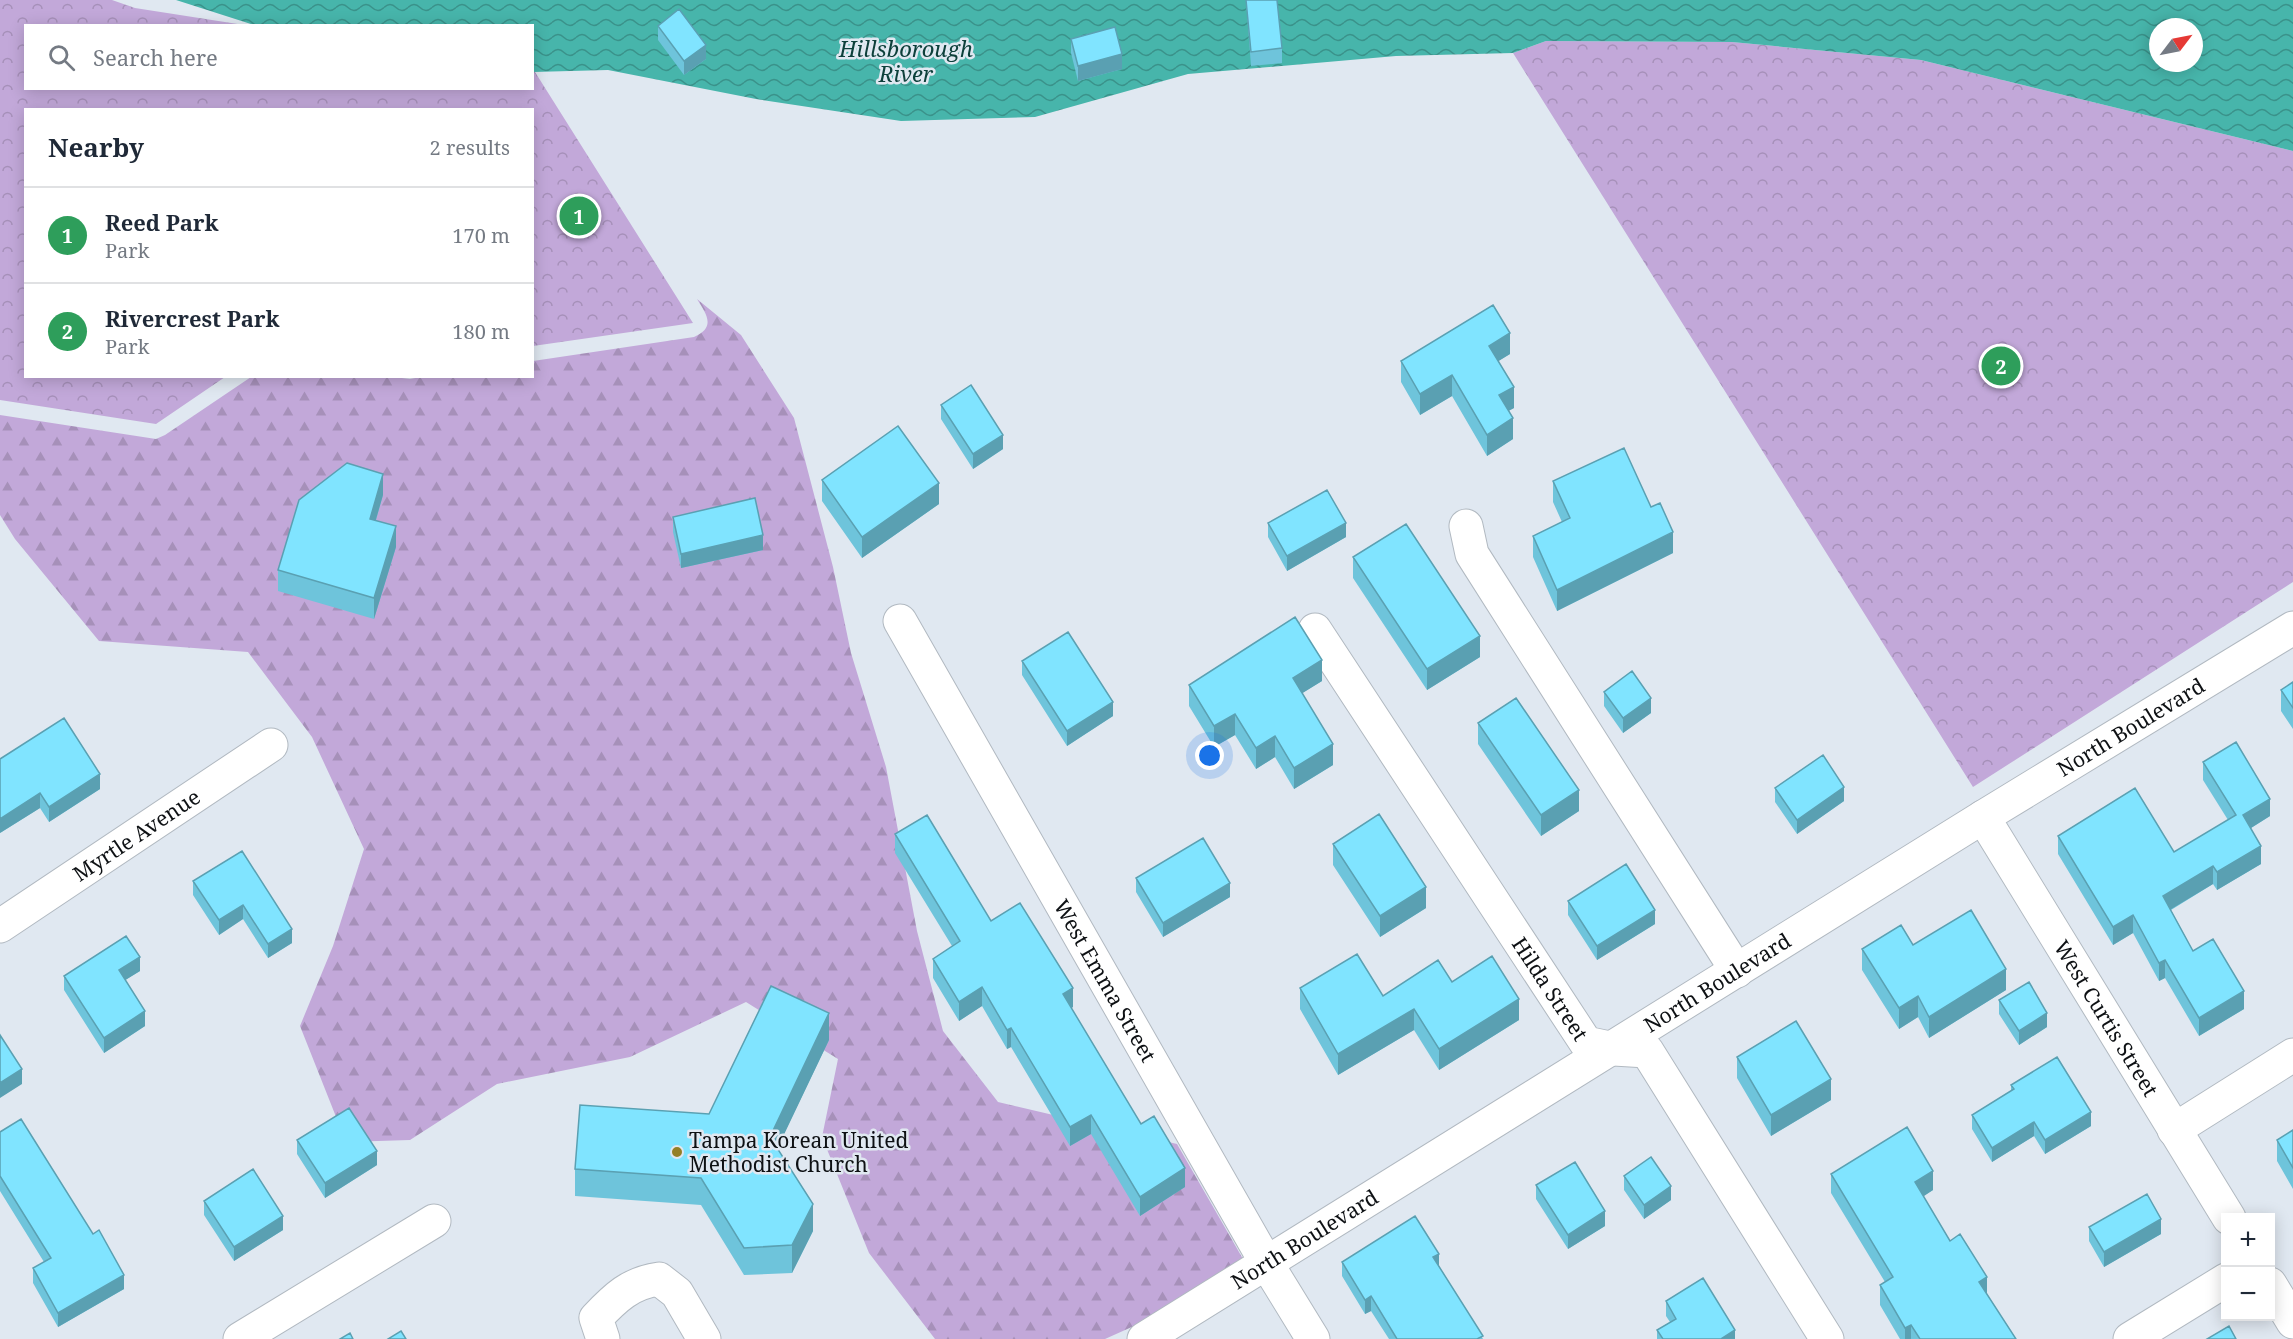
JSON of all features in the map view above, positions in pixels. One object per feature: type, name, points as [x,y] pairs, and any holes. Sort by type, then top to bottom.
[{"type":"street","points":[[1466,526],[1472,554],[1737,971]]},
{"type":"street","name":"West Emma Street","points":[[900,621],[1267,1264],[1313,1339]]},
{"type":"street","name":"North Boulevard","points":[[1144,1339],[1614,1049],[1983,817],[2293,628]]},
{"type":"street","name":"Hilda Street","points":[[1315,630],[1586,1043],[1614,1049],[1647,1052],[1827,1339]]},
{"type":"street","name":"Myrtle Avenue","points":[[0,926],[272,745]]},
{"type":"street","name":"West Curtis Street","points":[[1983,817],[2226,1213]]},
{"type":"street","points":[[2174,1130],[2293,1055]]},
{"type":"street","points":[[240,1339],[434,1221]]},
{"type":"street","points":[[603,1339],[596,1318],[618,1295],[642,1282],[659,1279],[677,1293],[704,1339]]},
{"type":"street","points":[[2130,1339],[2221,1283]]},
{"type":"street","points":[[2275,1291],[2293,1322]]},
{"type":"green space","points":[[0,0],[112,0],[135,8],[238,24],[24,24],[24,90],[534,90],[535,72],[693,323],[534,346],[534,108],[24,108],[24,378],[224,378],[156,424],[0,400]]},
{"type":"green space","points":[[1546,41],[1732,42],[1921,60],[2293,151],[2293,582],[1973,787],[1513,53]]},
{"type":"green space","points":[[697,299],[741,335],[794,418],[833,567],[851,653],[886,767],[917,931],[943,1031],[998,1102],[1177,1144],[1243,1259],[1134,1326],[1105,1339],[935,1339],[869,1253],[822,1137],[838,1059],[746,1002],[630,1057],[497,1084],[410,1140],[346,1142],[300,1026],[333,946],[364,849],[312,737],[248,652],[99,641],[15,539],[0,515],[0,415],[156,439],[250,378],[534,378],[534,361],[694,337],[705,329],[708,320]]},
{"type":"water","name":"Hillsborough River","points":[[176,0],[2293,0],[2293,151],[1921,60],[1732,42],[1546,41],[1513,53],[1396,56],[1188,74],[1035,117],[901,121],[756,99],[608,70],[534,72],[534,24],[251,24]]},
{"type":"building","points":[[1246,0],[1277,0],[1282,48],[1251,52]]},
{"type":"building","points":[[679,9],[706,45],[684,61],[658,26]]},
{"type":"building","points":[[1115,27],[1122,54],[1078,66],[1071,39]]},
{"type":"building","points":[[1493,305],[1510,333],[1489,346],[1514,387],[1499,395],[1513,418],[1487,435],[1452,375],[1420,394],[1401,361]]},
{"type":"building","points":[[971,385],[1003,435],[973,454],[941,405]]},
{"type":"building","points":[[898,426],[939,483],[862,537],[822,480]]},
{"type":"building","points":[[1624,448],[1651,507],[1660,503],[1673,532],[1557,590],[1533,536],[1570,518],[1553,481]]},
{"type":"building","points":[[347,463],[383,474],[370,519],[396,526],[374,598],[278,570],[299,500]]},
{"type":"building","points":[[1327,490],[1346,523],[1287,556],[1268,523]]},
{"type":"building","points":[[755,498],[763,535],[681,554],[673,517]]},
{"type":"building","points":[[1406,524],[1480,636],[1427,669],[1353,557]]},
{"type":"building","points":[[1295,617],[1322,660],[1293,678],[1333,744],[1294,768],[1275,736],[1256,748],[1235,714],[1214,726],[1189,685]]},
{"type":"building","points":[[1068,632],[1113,702],[1067,731],[1022,661]]},
{"type":"building","points":[[1632,671],[1651,698],[1623,718],[1604,692]]},
{"type":"building","points":[[2293,682],[2293,708],[2281,690]]},
{"type":"building","points":[[1516,698],[1579,790],[1541,815],[1478,723]]},
{"type":"building","points":[[64,718],[100,774],[49,807],[40,793],[0,819],[0,759]]},
{"type":"building","points":[[2236,742],[2270,799],[2243,815],[2261,846],[2217,872],[2213,866],[2163,896],[2193,951],[2213,939],[2244,991],[2199,1018],[2165,960],[2159,963],[2133,915],[2113,927],[2058,836],[2135,788],[2174,852],[2236,815],[2203,762]]},
{"type":"building","points":[[1823,755],[1844,787],[1797,820],[1775,788]]},
{"type":"building","points":[[1379,814],[1426,887],[1380,916],[1333,844]]},
{"type":"building","points":[[927,815],[991,921],[1020,903],[1073,988],[1063,994],[1141,1124],[1154,1116],[1185,1168],[1140,1197],[1091,1115],[1070,1127],[1011,1028],[1007,1030],[982,987],[959,1002],[933,959],[960,941],[895,834]]},
{"type":"building","points":[[1203,838],[1230,883],[1163,923],[1136,878]]},
{"type":"building","points":[[242,851],[292,929],[268,944],[243,905],[219,920],[193,881]]},
{"type":"building","points":[[1626,864],[1655,910],[1597,946],[1568,901]]},
{"type":"building","points":[[1971,910],[2006,969],[1929,1017],[1918,996],[1899,1008],[1862,949],[1901,925],[1913,945]]},
{"type":"building","points":[[126,936],[140,957],[119,970],[145,1011],[104,1038],[64,976]]},
{"type":"building","points":[[1357,954],[1383,996],[1438,960],[1452,982],[1492,956],[1519,999],[1439,1049],[1414,1009],[1338,1054],[1300,988]]},
{"type":"building","points":[[2029,982],[2047,1013],[2019,1031],[1999,1000]]},
{"type":"building","name":"Tampa Korean United Methodist Church","points":[[771,986],[829,1013],[770,1137],[813,1204],[792,1245],[744,1248],[701,1178],[575,1169],[580,1105],[709,1114]]},
{"type":"building","points":[[1796,1021],[1831,1079],[1771,1115],[1737,1057]]},
{"type":"building","points":[[0,1035],[22,1069],[0,1083]]},
{"type":"building","points":[[2057,1057],[2091,1112],[2045,1140],[2034,1122],[1992,1148],[1972,1115],[2014,1089],[2011,1085]]},
{"type":"building","points":[[349,1108],[377,1151],[325,1183],[297,1140]]},
{"type":"building","points":[[21,1119],[93,1234],[99,1230],[124,1275],[58,1313],[33,1268],[51,1258],[0,1176],[0,1132]]},
{"type":"building","points":[[1907,1127],[1933,1171],[1915,1182],[1950,1241],[1960,1234],[1987,1277],[1979,1282],[2016,1339],[1920,1339],[1911,1325],[1905,1328],[1880,1285],[1893,1277],[1831,1174]]},
{"type":"building","points":[[2293,1130],[2293,1168],[2277,1140]]},
{"type":"building","points":[[1651,1157],[1671,1186],[1644,1205],[1624,1176]]},
{"type":"building","points":[[1575,1162],[1605,1211],[1568,1235],[1536,1185]]},
{"type":"building","points":[[253,1169],[283,1216],[234,1247],[204,1201]]},
{"type":"building","points":[[2147,1194],[2161,1219],[2104,1252],[2089,1227]]},
{"type":"building","points":[[1415,1216],[1439,1254],[1433,1257],[1483,1336],[1477,1339],[1397,1339],[1371,1296],[1365,1300],[1342,1262]]},
{"type":"building","points":[[1703,1278],[1735,1330],[1721,1339],[1663,1339],[1657,1330],[1676,1319],[1666,1301]]},
{"type":"building","points":[[2229,1326],[2236,1339],[2207,1339]]},
{"type":"building","points":[[401,1331],[406,1339],[388,1339]]},
{"type":"building","points":[[350,1333],[353,1339],[340,1339]]},
{"type":"place","name":"Reed Park","points":[[579,216]]},
{"type":"place","name":"Rivercrest Park","points":[[2001,366]]},
{"type":"place","name":"Tampa Korean United Methodist Church","points":[[677,1152]]}]
